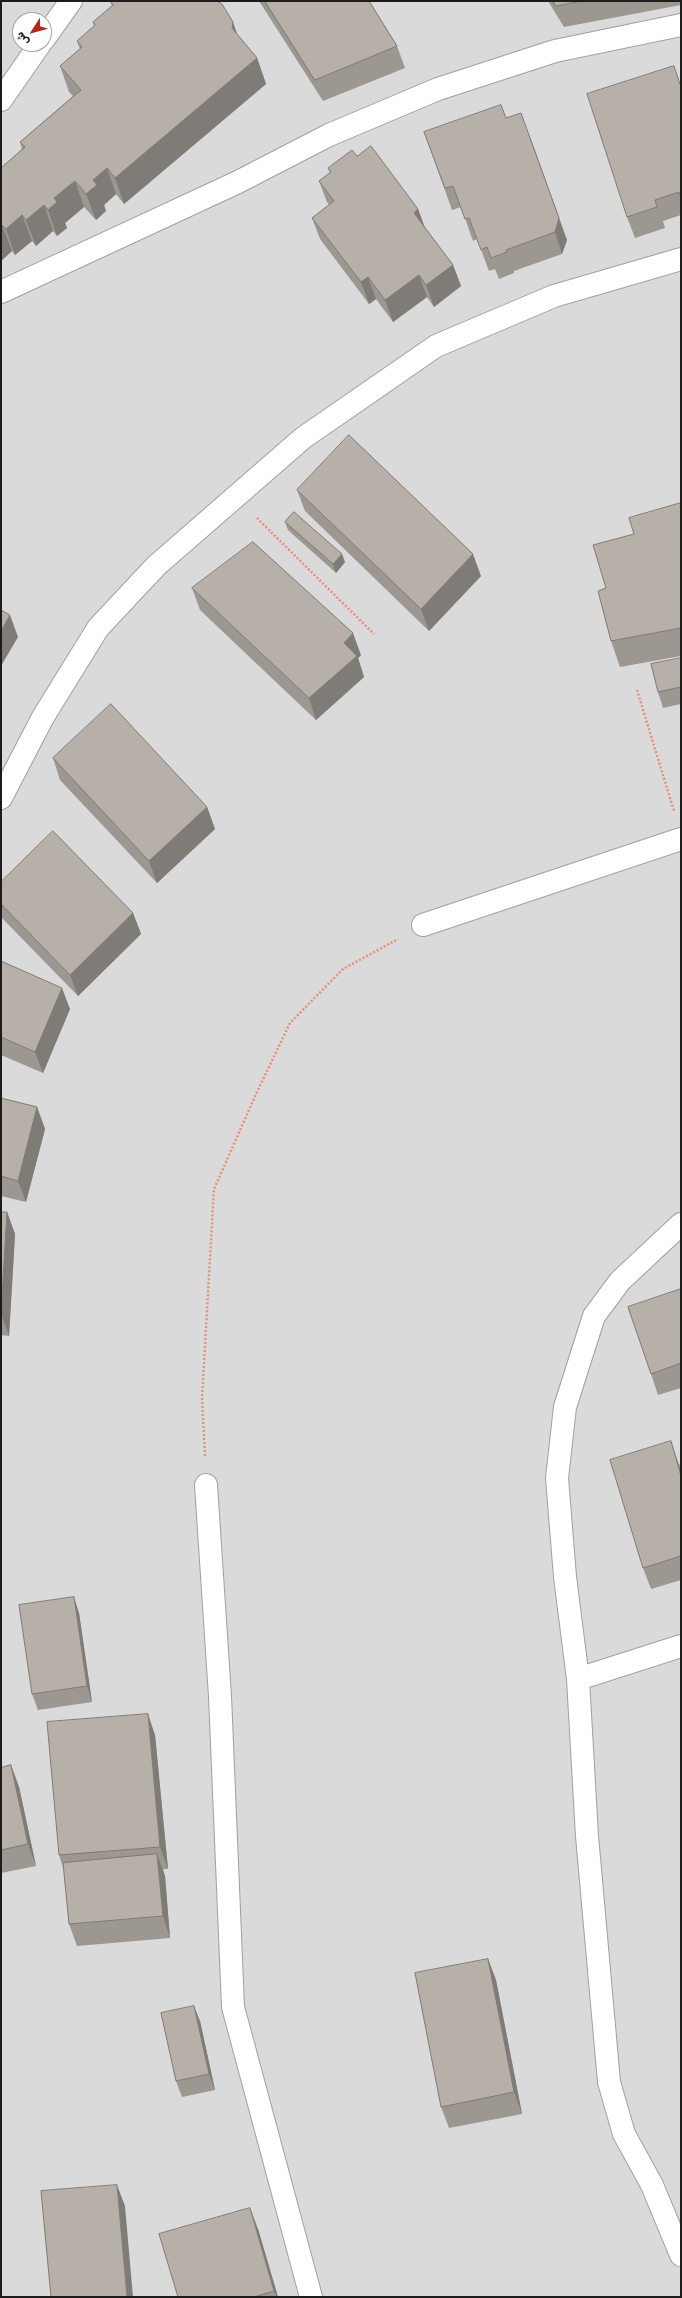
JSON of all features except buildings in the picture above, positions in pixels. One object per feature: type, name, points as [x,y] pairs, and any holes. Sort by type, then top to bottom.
[{"type":"street","points":[[52,28],[71,1]]},
{"type":"street","points":[[1,292],[238,182],[328,135],[438,89],[555,51],[681,25]]},
{"type":"street","points":[[1,100],[34,52]]},
{"type":"street","points":[[1,798],[43,717],[98,628],[156,566],[303,438],[436,346],[554,296],[681,259]]},
{"type":"street","points":[[423,925],[681,839]]},
{"type":"street","points":[[681,1224],[620,1281],[594,1316],[566,1407],[557,1478],[565,1576],[578,1679],[587,1836],[609,2082],[624,2134],[652,2186],[681,2255]]},
{"type":"street","points":[[206,1485],[220,1696],[233,2007],[311,2297]]},
{"type":"street","points":[[578,1679],[681,1646]]},
{"type":"path","points":[[235,496],[374,634]]},
{"type":"path","points":[[637,690],[674,812]]},
{"type":"path","points":[[206,1485],[202,1398],[214,1189],[257,1092],[290,1023],[342,969],[423,925]]},
{"type":"shaded area","points":[[1,1],[681,1],[681,2297],[1,2297]]}]
